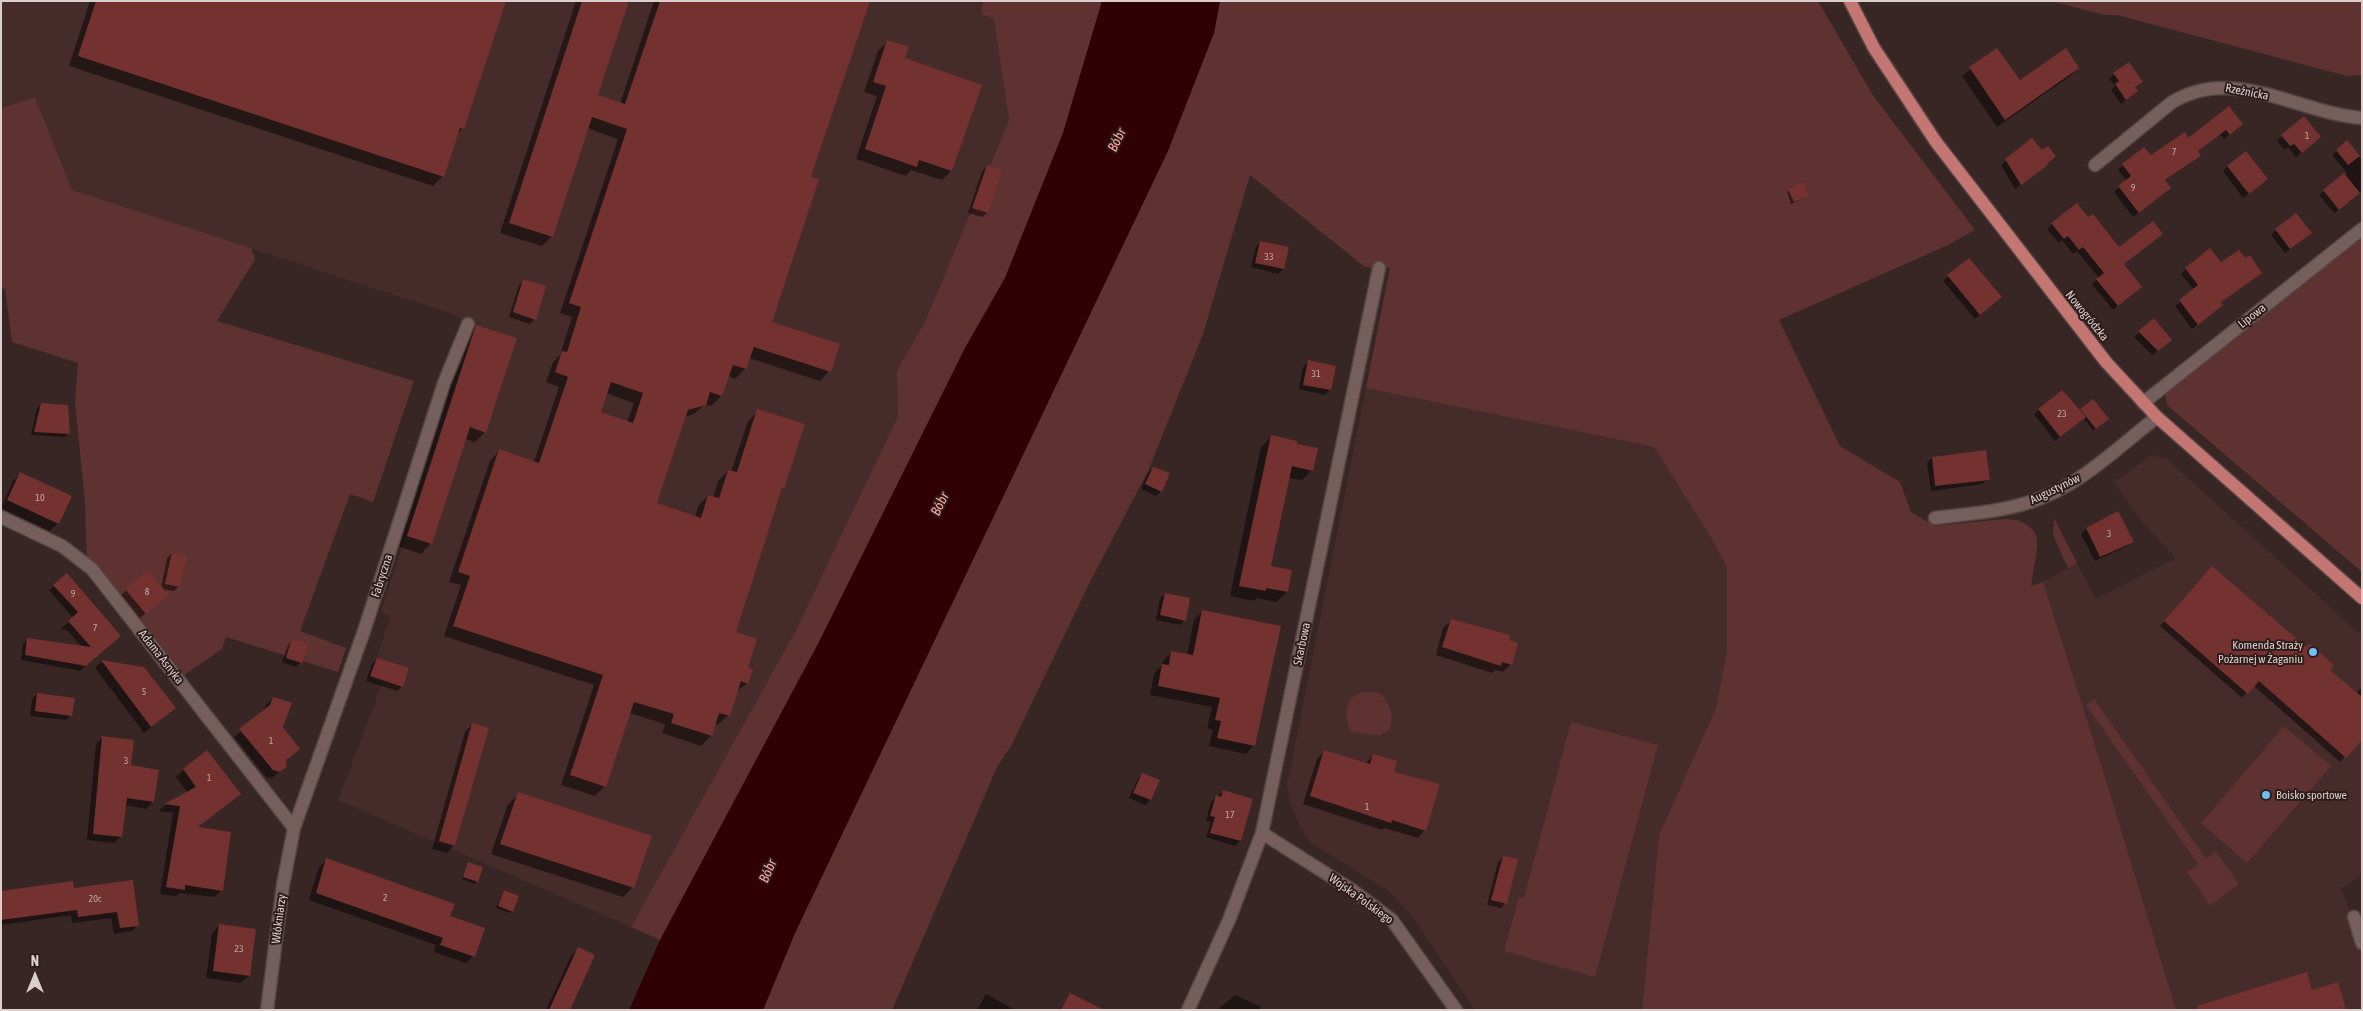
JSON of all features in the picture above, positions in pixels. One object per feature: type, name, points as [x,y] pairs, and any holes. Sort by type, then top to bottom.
[{"type":"main road","name":"Nowogródzka","points":[[1850,1],[1874,48],[1936,142],[2106,362],[2157,417],[2362,598]]},
{"type":"street","name":"Rzeźnicka","points":[[2095,165],[2170,103],[2182,96],[2207,88],[2235,88],[2334,114],[2362,118]]},
{"type":"street","name":"Lipowa","points":[[2143,403],[2362,229]]},
{"type":"street","name":"Skarbowa","points":[[1188,1010],[1229,920],[1262,833],[1379,268]]},
{"type":"street","name":"Fabryczna","points":[[294,828],[361,641],[444,383],[468,324]]},
{"type":"street","name":"Augustynów","points":[[1935,518],[2007,508],[2032,502],[2055,492],[2101,463],[2157,417]]},
{"type":"street","name":"Adama Asnyka","points":[[1,517],[62,546],[92,569],[294,828]]},
{"type":"street","name":"Włókniarzy","points":[[267,1010],[283,885],[294,828]]},
{"type":"street","name":"Wojska Polskiego","points":[[1262,833],[1352,890],[1392,920],[1456,1010]]},
{"type":"street","points":[[2354,917],[2362,943]]},
{"type":"shaded area","points":[[1,1],[983,1],[981,14],[994,19],[1009,120],[925,322],[897,370],[898,416],[796,630],[631,927],[338,800],[382,684],[370,677],[390,618],[381,611],[475,325],[452,314],[72,190],[35,97],[1,108]]},
{"type":"shaded area","points":[[983,1],[1102,1],[1063,133],[1005,278],[965,348],[819,642],[660,940],[631,927],[796,630],[898,416],[897,370],[925,322],[1009,120],[994,19],[981,14]]},
{"type":"shaded area","points":[[1220,1],[1818,1],[1872,94],[1975,230],[1948,245],[1779,320],[1840,446],[1900,482],[1911,512],[1935,526],[2004,519],[2017,520],[2026,524],[2034,531],[2037,539],[2037,549],[2031,586],[2043,582],[2176,1010],[1642,1010],[1659,835],[1716,708],[1727,652],[1727,568],[1709,534],[1654,447],[1366,388],[1390,268],[1365,267],[1250,175],[1203,334],[1148,471],[1090,582],[1012,744],[997,767],[892,1010],[763,1010],[795,933],[1214,33]]},
{"type":"shaded area","points":[[2051,1],[2362,1],[2362,75],[2347,76],[2117,15],[2105,15]]},
{"type":"shaded area","points":[[35,97],[72,190],[251,248],[255,259],[217,321],[414,381],[373,502],[350,494],[300,631],[346,648],[338,672],[226,637],[222,649],[177,680],[87,560],[85,502],[75,402],[78,363],[12,342],[5,289],[1,289],[1,108]]},
{"type":"shaded area","points":[[2362,236],[2362,572],[2167,405],[2165,393]]},
{"type":"shaded area","points":[[1366,388],[1654,447],[1709,534],[1727,568],[1727,652],[1722,685],[1716,708],[1659,835],[1642,1010],[1475,1010],[1412,916],[1389,891],[1311,843],[1301,828],[1290,803],[1287,785]]},
{"type":"shaded area","points":[[2152,455],[2166,458],[2362,636],[2362,875],[2341,888],[2362,944],[2362,1010],[2176,1010],[2043,582],[2077,563],[2096,599],[2176,558],[2143,523],[2114,482]]},
{"type":"shaded area","points":[[2054,518],[2077,563],[2068,568],[2053,535]]},
{"type":"shaded area","points":[[1364,692],[1380,693],[1390,710],[1392,718],[1390,729],[1380,735],[1351,732],[1346,713],[1347,708],[1352,698]]},
{"type":"shaded area","points":[[2094,699],[2206,859],[2216,852],[2239,884],[2210,905],[2187,872],[2198,864],[2086,705]]},
{"type":"shaded area","points":[[1571,722],[1658,745],[1595,977],[1504,951],[1519,897],[1524,898]]},
{"type":"shaded area","name":"Boisko sportowe","points":[[2284,726],[2331,766],[2247,863],[2201,823]]},
{"type":"water","name":"Bóbr","points":[[1102,1],[1220,1],[1214,33],[1168,151],[795,933],[763,1010],[629,1010],[660,940],[819,642],[965,348],[1005,278],[1063,133]]},
{"type":"building","points":[[96,1],[506,1],[464,129],[460,128],[444,177],[78,56]]},
{"type":"building","points":[[582,1],[629,1],[598,95],[625,104],[660,1],[870,1],[811,177],[819,179],[772,322],[840,344],[831,372],[754,347],[746,369],[733,365],[722,396],[710,392],[706,405],[688,410],[657,503],[701,518],[708,495],[719,498],[728,470],[737,472],[757,409],[805,424],[784,489],[782,488],[736,632],[757,639],[748,668],[753,669],[748,684],[741,681],[730,716],[719,713],[712,736],[671,723],[674,714],[634,702],[606,787],[570,775],[603,675],[453,626],[470,576],[458,572],[499,449],[539,463],[568,377],[555,372],[562,351],[567,352],[581,307],[569,303],[627,129],[592,117],[553,237],[509,223]],"holes":[[[611,382],[643,393],[633,423],[601,412]]]},
{"type":"building","points":[[887,40],[909,47],[905,58],[982,85],[952,171],[919,160],[917,167],[865,149],[886,86],[873,82]]},
{"type":"building","points":[[1997,48],[2020,80],[2066,48],[2079,68],[2005,120],[1969,67]]},
{"type":"building","points":[[2129,62],[2143,82],[2135,87],[2138,91],[2126,100],[2115,84],[2119,81],[2113,73]]},
{"type":"building","points":[[2229,106],[2243,124],[2230,135],[2226,130],[2198,151],[2201,156],[2165,180],[2171,188],[2139,213],[2118,186],[2131,176],[2122,164],[2144,147],[2151,155],[2185,132],[2188,138]]},
{"type":"building","points":[[2304,116],[2321,137],[2302,153],[2294,144],[2290,146],[2281,135]]},
{"type":"building","points":[[2032,138],[2042,150],[2048,146],[2056,156],[2048,165],[2021,185],[2005,159]]},
{"type":"building","points":[[2347,140],[2360,156],[2348,165],[2336,150]]},
{"type":"building","points":[[2246,151],[2268,179],[2249,194],[2227,166]]},
{"type":"building","points":[[987,165],[1002,170],[988,213],[972,208]]},
{"type":"building","points":[[2344,173],[2360,193],[2339,210],[2323,190]]},
{"type":"building","points":[[1804,182],[1809,196],[1794,202],[1788,189]]},
{"type":"building","points":[[2077,203],[2088,217],[2093,214],[2119,247],[2153,221],[2163,234],[2124,264],[2142,287],[2118,306],[2096,279],[2104,273],[2083,247],[2079,250],[2068,236],[2064,239],[2051,223]]},
{"type":"building","points":[[2296,213],[2312,233],[2290,249],[2275,229]]},
{"type":"building","points":[[1260,241],[1289,247],[1284,269],[1255,263]]},
{"type":"building","points":[[2210,248],[2221,262],[2239,250],[2245,258],[2250,255],[2262,273],[2221,302],[2223,305],[2198,325],[2179,300],[2198,285],[2185,268]]},
{"type":"building","points":[[1969,258],[2002,297],[1980,315],[1947,275]]},
{"type":"building","points":[[523,279],[546,286],[536,320],[513,312]]},
{"type":"building","points":[[2154,318],[2172,340],[2158,351],[2138,331]]},
{"type":"building","points":[[476,325],[517,338],[486,433],[470,427],[432,544],[407,536]]},
{"type":"building","points":[[1308,360],[1336,366],[1331,390],[1303,385]]},
{"type":"building","points":[[2062,390],[2086,417],[2060,437],[2038,409]]},
{"type":"building","points":[[2093,399],[2109,419],[2096,429],[2080,409]]},
{"type":"building","points":[[41,403],[68,405],[70,434],[34,432]]},
{"type":"building","points":[[1271,435],[1297,441],[1297,444],[1318,448],[1313,471],[1292,466],[1271,566],[1292,570],[1288,592],[1266,588],[1266,591],[1239,586]]},
{"type":"building","points":[[1986,450],[1990,480],[1935,486],[1932,457]]},
{"type":"building","points":[[1153,467],[1170,473],[1162,492],[1145,484]]},
{"type":"building","points":[[20,472],[72,496],[59,524],[7,500]]},
{"type":"building","points":[[2118,511],[2134,542],[2100,557],[2086,528]]},
{"type":"building","points":[[172,552],[187,556],[180,587],[165,584]]},
{"type":"building","points":[[2212,566],[2306,647],[2310,644],[2334,665],[2330,670],[2362,697],[2362,740],[2346,758],[2259,681],[2248,694],[2164,621]]},
{"type":"building","points":[[148,571],[169,595],[146,614],[125,589]]},
{"type":"building","points":[[67,573],[121,636],[86,666],[25,655],[27,638],[91,647],[68,621],[78,612],[53,585]]},
{"type":"building","points":[[1165,593],[1190,598],[1186,621],[1160,615]]},
{"type":"building","points":[[1202,610],[1281,626],[1255,746],[1217,738],[1221,721],[1215,720],[1220,698],[1158,686],[1162,664],[1169,665],[1171,651],[1193,655]]},
{"type":"building","points":[[1451,619],[1510,635],[1509,640],[1518,643],[1512,665],[1502,662],[1501,666],[1442,647]]},
{"type":"building","points":[[292,639],[308,644],[302,663],[286,658]]},
{"type":"building","points":[[377,658],[409,668],[403,687],[370,676]]},
{"type":"building","points":[[101,660],[144,667],[176,708],[151,727]]},
{"type":"building","points":[[37,693],[75,698],[72,716],[35,711]]},
{"type":"building","points":[[273,697],[292,703],[283,727],[300,749],[286,760],[287,766],[280,772],[273,770],[239,729],[270,705]]},
{"type":"building","points":[[472,723],[489,728],[455,846],[439,841]]},
{"type":"building","points":[[102,736],[134,740],[131,765],[159,770],[154,802],[127,798],[122,837],[93,834]]},
{"type":"building","points":[[207,750],[241,794],[198,827],[231,832],[223,891],[185,885],[185,890],[166,887],[180,806],[164,804],[196,787],[183,769]]},
{"type":"building","points":[[1324,750],[1370,764],[1373,754],[1397,761],[1394,772],[1440,784],[1426,831],[1392,820],[1391,823],[1310,796]]},
{"type":"building","points":[[1142,773],[1160,780],[1151,800],[1133,793]]},
{"type":"building","points":[[1223,790],[1253,799],[1241,841],[1210,833],[1215,817],[1210,816],[1216,795],[1221,797]]},
{"type":"building","points":[[518,792],[652,836],[634,888],[500,844]]},
{"type":"building","points":[[1503,856],[1518,859],[1507,904],[1491,900]]},
{"type":"building","points":[[326,858],[455,904],[450,916],[485,928],[475,957],[440,945],[443,938],[316,893]]},
{"type":"building","points":[[468,862],[483,867],[478,882],[463,877]]},
{"type":"building","points":[[133,880],[139,926],[120,928],[117,912],[78,917],[77,910],[1,920],[1,891],[73,881],[74,888]]},
{"type":"building","points":[[504,890],[519,896],[513,912],[498,906]]},
{"type":"building","points":[[219,924],[256,929],[250,976],[213,971]]},
{"type":"building","points":[[578,947],[595,955],[570,1010],[549,1010]]},
{"type":"building","points":[[2307,972],[2312,990],[2338,982],[2346,1010],[2198,1010],[2197,1006]]},
{"type":"building","points":[[1070,993],[1104,1010],[1061,1010]]},
{"type":"place","name":"Komenda Straży Pożarnej w Żaganiu","points":[[2313,652]]},
{"type":"place","name":"Boisko sportowe","points":[[2266,795]]}]
